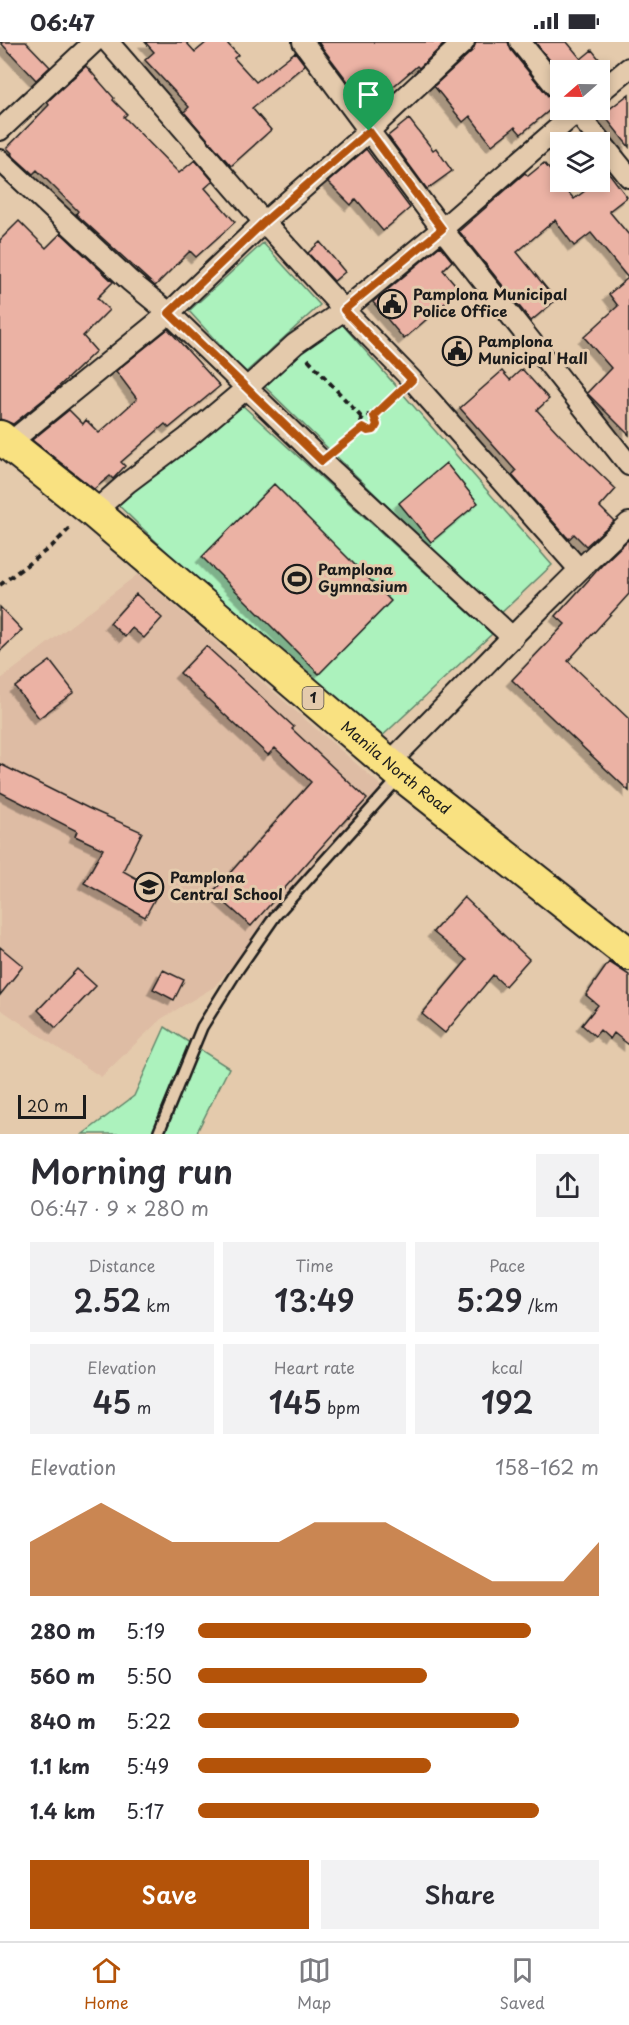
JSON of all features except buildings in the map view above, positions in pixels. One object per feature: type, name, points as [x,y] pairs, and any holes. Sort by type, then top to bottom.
[{"type":"highway","name":"Manila North Road","points":[[4,441],[94,512],[395,769],[629,954]]},
{"type":"street","points":[[0,130],[94,42]]},
{"type":"street","points":[[108,42],[264,222],[412,380],[579,568]]},
{"type":"street","points":[[303,42],[442,229],[629,465]]},
{"type":"street","points":[[4,441],[169,313],[264,222],[369,131],[464,42]]},
{"type":"street","points":[[520,42],[550,79]]},
{"type":"street","points":[[610,84],[629,68]]},
{"type":"street","points":[[94,512],[127,483],[188,438],[295,344],[344,310],[442,229],[566,120]]},
{"type":"street","points":[[585,120],[629,177]]},
{"type":"street","points":[[0,160],[130,281],[169,313],[322,461],[513,638]]},
{"type":"street","points":[[395,769],[579,568],[629,523]]},
{"type":"lane","points":[[158,1134],[202,1027],[235,974],[276,915],[395,769]]},
{"type":"path","points":[[295,344],[362,418]]},
{"type":"path","points":[[374,416],[412,380]]},
{"type":"path","points":[[368,414],[374,416],[377,422],[376,428],[368,431],[363,428],[362,418],[368,414]]},
{"type":"path","points":[[322,461],[363,428]]},
{"type":"path","points":[[0,585],[52,546],[73,525],[94,512]]},
{"type":"shaded area","name":"Pamplona Central School","points":[[138,574],[383,787],[214,987],[161,1019],[101,1077],[0,1009],[0,680]]},
{"type":"green space","points":[[263,243],[320,305],[245,373],[189,311]]},
{"type":"green space","points":[[341,323],[552,565],[499,615],[260,382]]},
{"type":"green space","points":[[241,404],[492,634],[379,739],[290,671],[111,498]]},
{"type":"green space","points":[[165,1027],[229,1068],[196,1134],[83,1134],[134,1096]]},
{"type":"place","name":"Pamplona Municipal Police Office","points":[[392,304]]},
{"type":"place","name":"Pamplona Municipal Hall","points":[[457,351]]},
{"type":"place","name":"Pamplona Gymnasium","points":[[297,579]]},
{"type":"place","name":"Pamplona Central School","points":[[149,887]]},
{"type":"route","points":[[369,131],[442,229],[344,310],[412,380],[374,416],[377,425],[374,430],[368,431],[363,428],[322,461],[169,313],[264,222],[369,131]]}]
